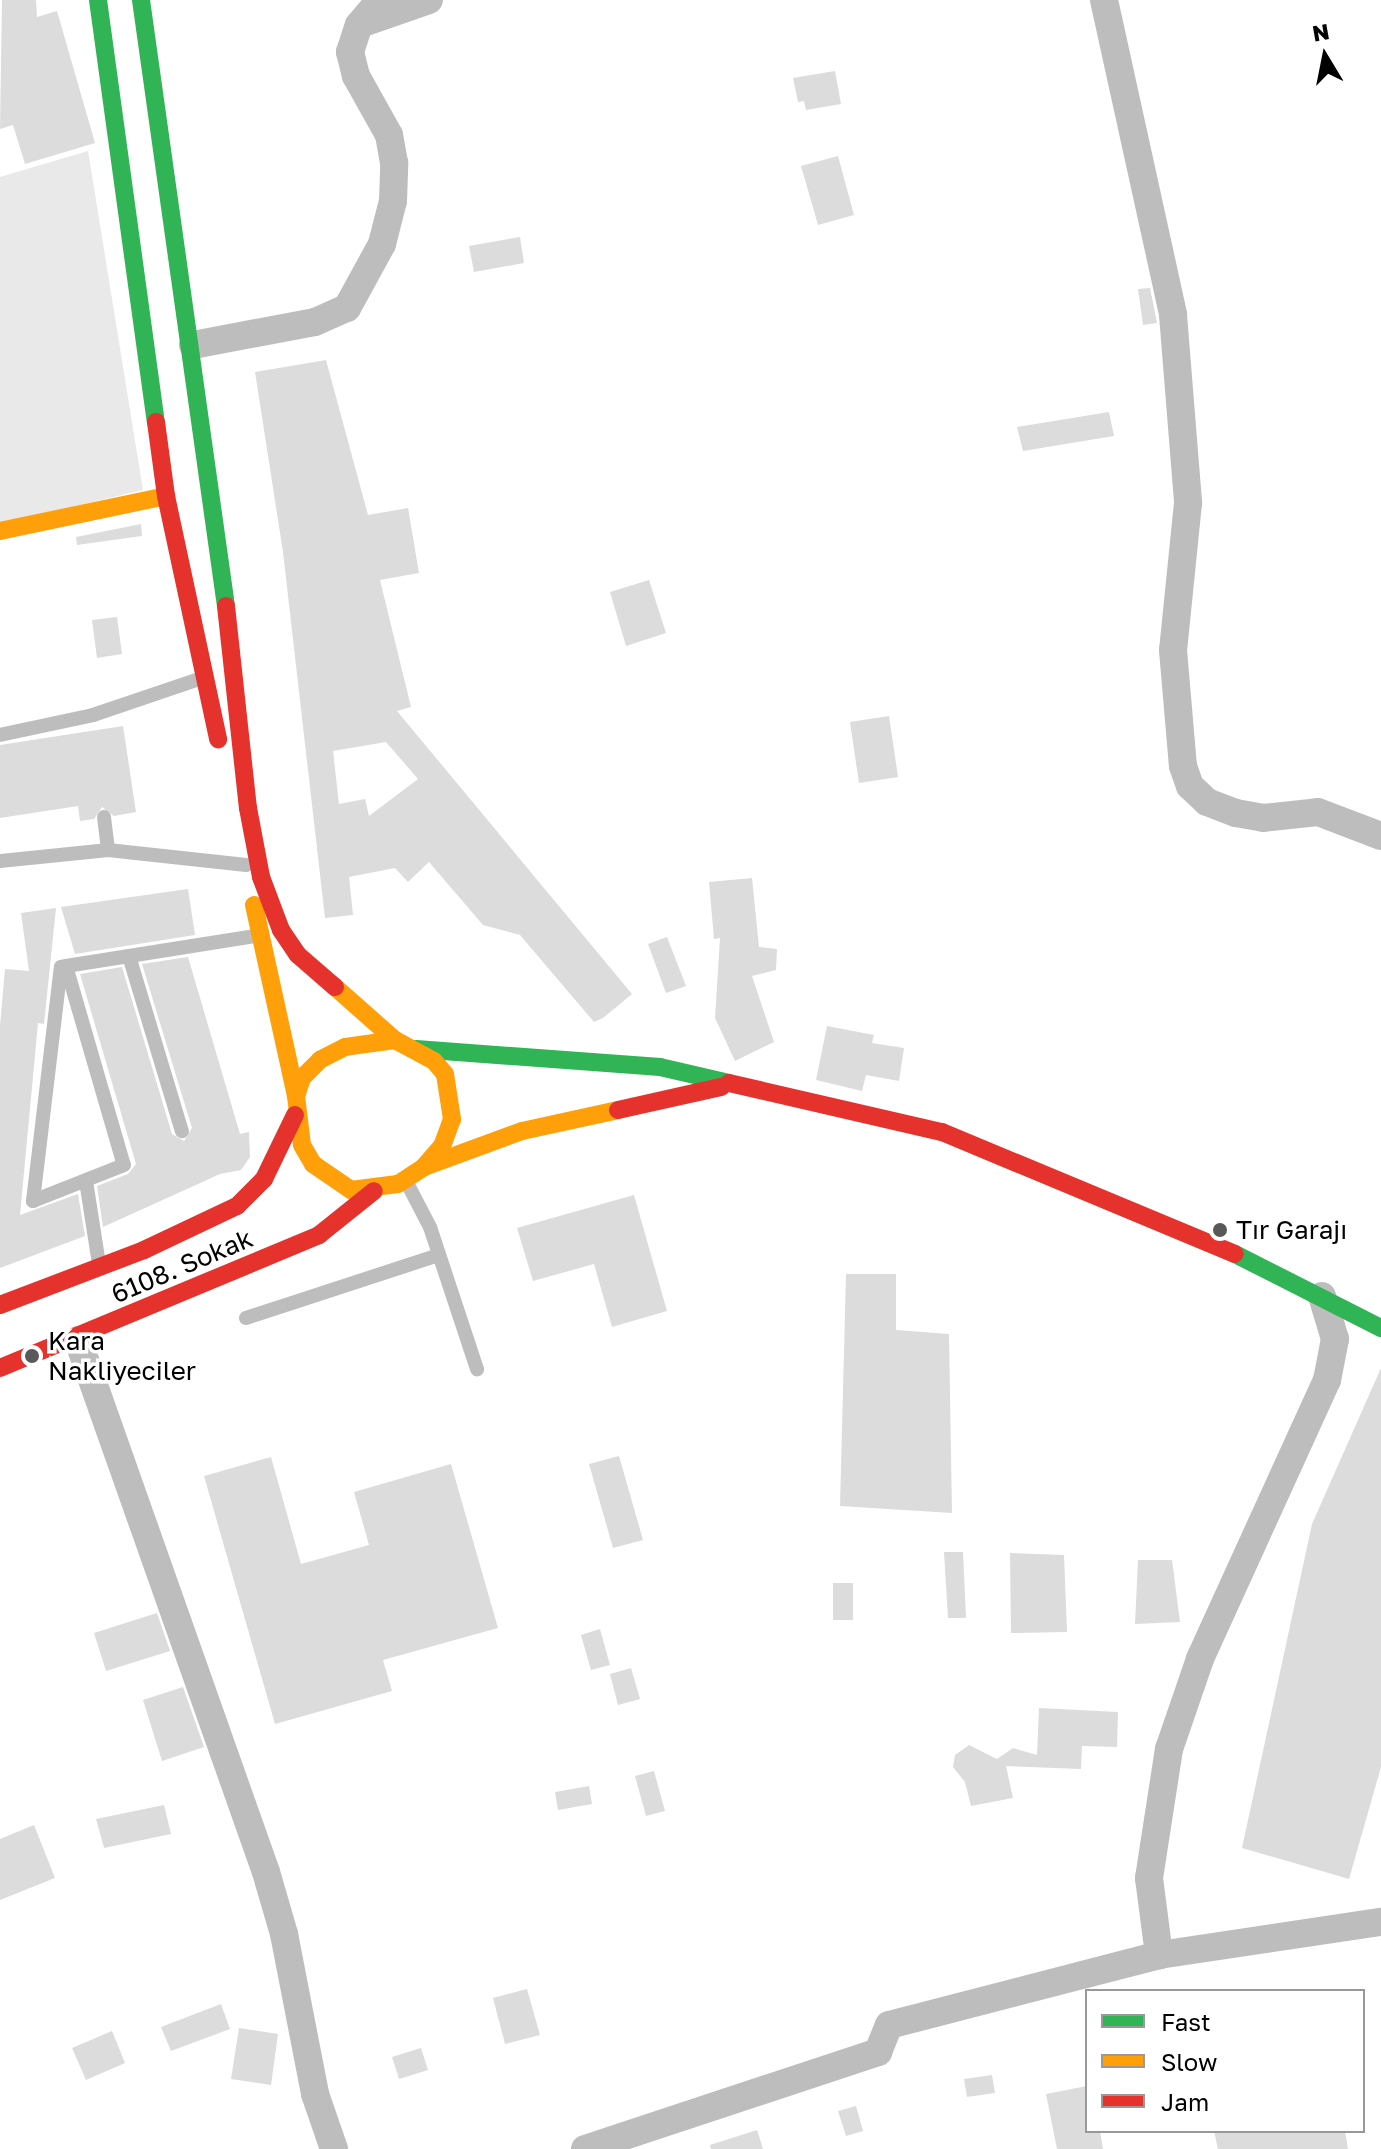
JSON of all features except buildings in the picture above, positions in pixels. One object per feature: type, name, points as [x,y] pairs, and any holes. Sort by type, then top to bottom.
[{"type":"main road","points":[[98,0],[166,496],[295,1105],[313,1164],[351,1190],[374,1191],[405,1179],[424,1167],[522,1131],[731,1085]]},
{"type":"main road","points":[[141,0],[193,345],[248,808],[261,877],[281,930],[298,955],[395,1040],[416,1049],[445,1074],[451,1095],[452,1119],[442,1146],[424,1167]]},
{"type":"main road","points":[[0,531],[166,496]]},
{"type":"main road","points":[[295,1105],[302,1078],[320,1060],[345,1047],[395,1040]]},
{"type":"main road","points":[[416,1049],[535,1054],[660,1067],[942,1132],[1124,1205],[1322,1296],[1381,1328]]},
{"type":"main road","name":"6108. Sokak","points":[[0,1305],[99,1267],[237,1206],[264,1179],[295,1105]]},
{"type":"main road","name":"6108. Sokak","points":[[0,1368],[78,1340],[319,1235],[374,1191]]},
{"type":"street","points":[[193,345],[315,322],[347,308],[382,244],[393,201],[394,163],[389,135],[356,76],[350,52],[359,25],[380,0]]},
{"type":"street","points":[[359,25],[429,0]]},
{"type":"street","points":[[1104,0],[1173,315],[1188,503],[1173,650],[1183,766],[1190,786],[1207,802],[1236,813],[1263,818],[1318,812],[1381,836]]},
{"type":"street","points":[[1159,1955],[1149,1878],[1169,1749],[1200,1659],[1327,1380],[1335,1339],[1322,1296]]},
{"type":"street","points":[[78,1340],[266,1872],[284,1934],[315,2094],[334,2149]]},
{"type":"street","points":[[585,2149],[878,2052],[889,2025],[1159,1955],[1381,1922]]},
{"type":"lane","points":[[0,735],[94,723],[205,677]]},
{"type":"lane","points":[[104,817],[108,850]]},
{"type":"lane","points":[[0,861],[108,850],[246,865]]},
{"type":"lane","points":[[66,966],[124,1165],[33,1201],[61,967],[66,966],[261,935]]},
{"type":"lane","points":[[129,956],[182,1131]]},
{"type":"lane","points":[[405,1179],[439,1255],[477,1369]]},
{"type":"lane","points":[[86,1181],[99,1267]]},
{"type":"lane","points":[[246,1318],[439,1255]]},
{"type":"shaded area","points":[[88,151],[143,490],[0,524],[0,177]]},
{"type":"traffic: fast","points":[[98,0],[156,422]]},
{"type":"traffic: fast","points":[[141,0],[226,606]]},
{"type":"traffic: fast","points":[[416,1049],[660,1067],[729,1083]]},
{"type":"traffic: fast","points":[[1235,1254],[1381,1328]]},
{"type":"traffic: slow","points":[[0,531],[166,496]]},
{"type":"traffic: slow","points":[[254,905],[296,1096]]},
{"type":"traffic: slow","points":[[335,987],[395,1040],[434,1061],[445,1074],[452,1119],[442,1146],[424,1167]]},
{"type":"traffic: slow","points":[[395,1040],[345,1047],[320,1060],[302,1078],[296,1096],[302,1145],[313,1164],[351,1190],[398,1184],[424,1167],[522,1131],[618,1110]]},
{"type":"traffic: jam","points":[[156,422],[166,496],[218,739]]},
{"type":"traffic: jam","points":[[226,606],[248,808],[261,877],[281,930],[298,955],[335,987]]},
{"type":"traffic: jam","points":[[729,1083],[942,1132],[1235,1254]]},
{"type":"traffic: jam","points":[[618,1110],[721,1087]]},
{"type":"traffic: jam","points":[[0,1305],[144,1250],[237,1206],[264,1179],[295,1115]]},
{"type":"traffic: jam","points":[[0,1368],[319,1235],[374,1191]]},
{"type":"place","name":"Tır Garajı","points":[[1220,1230]]},
{"type":"place","name":"Kara Nakliyeciler","points":[[32,1356]]}]
